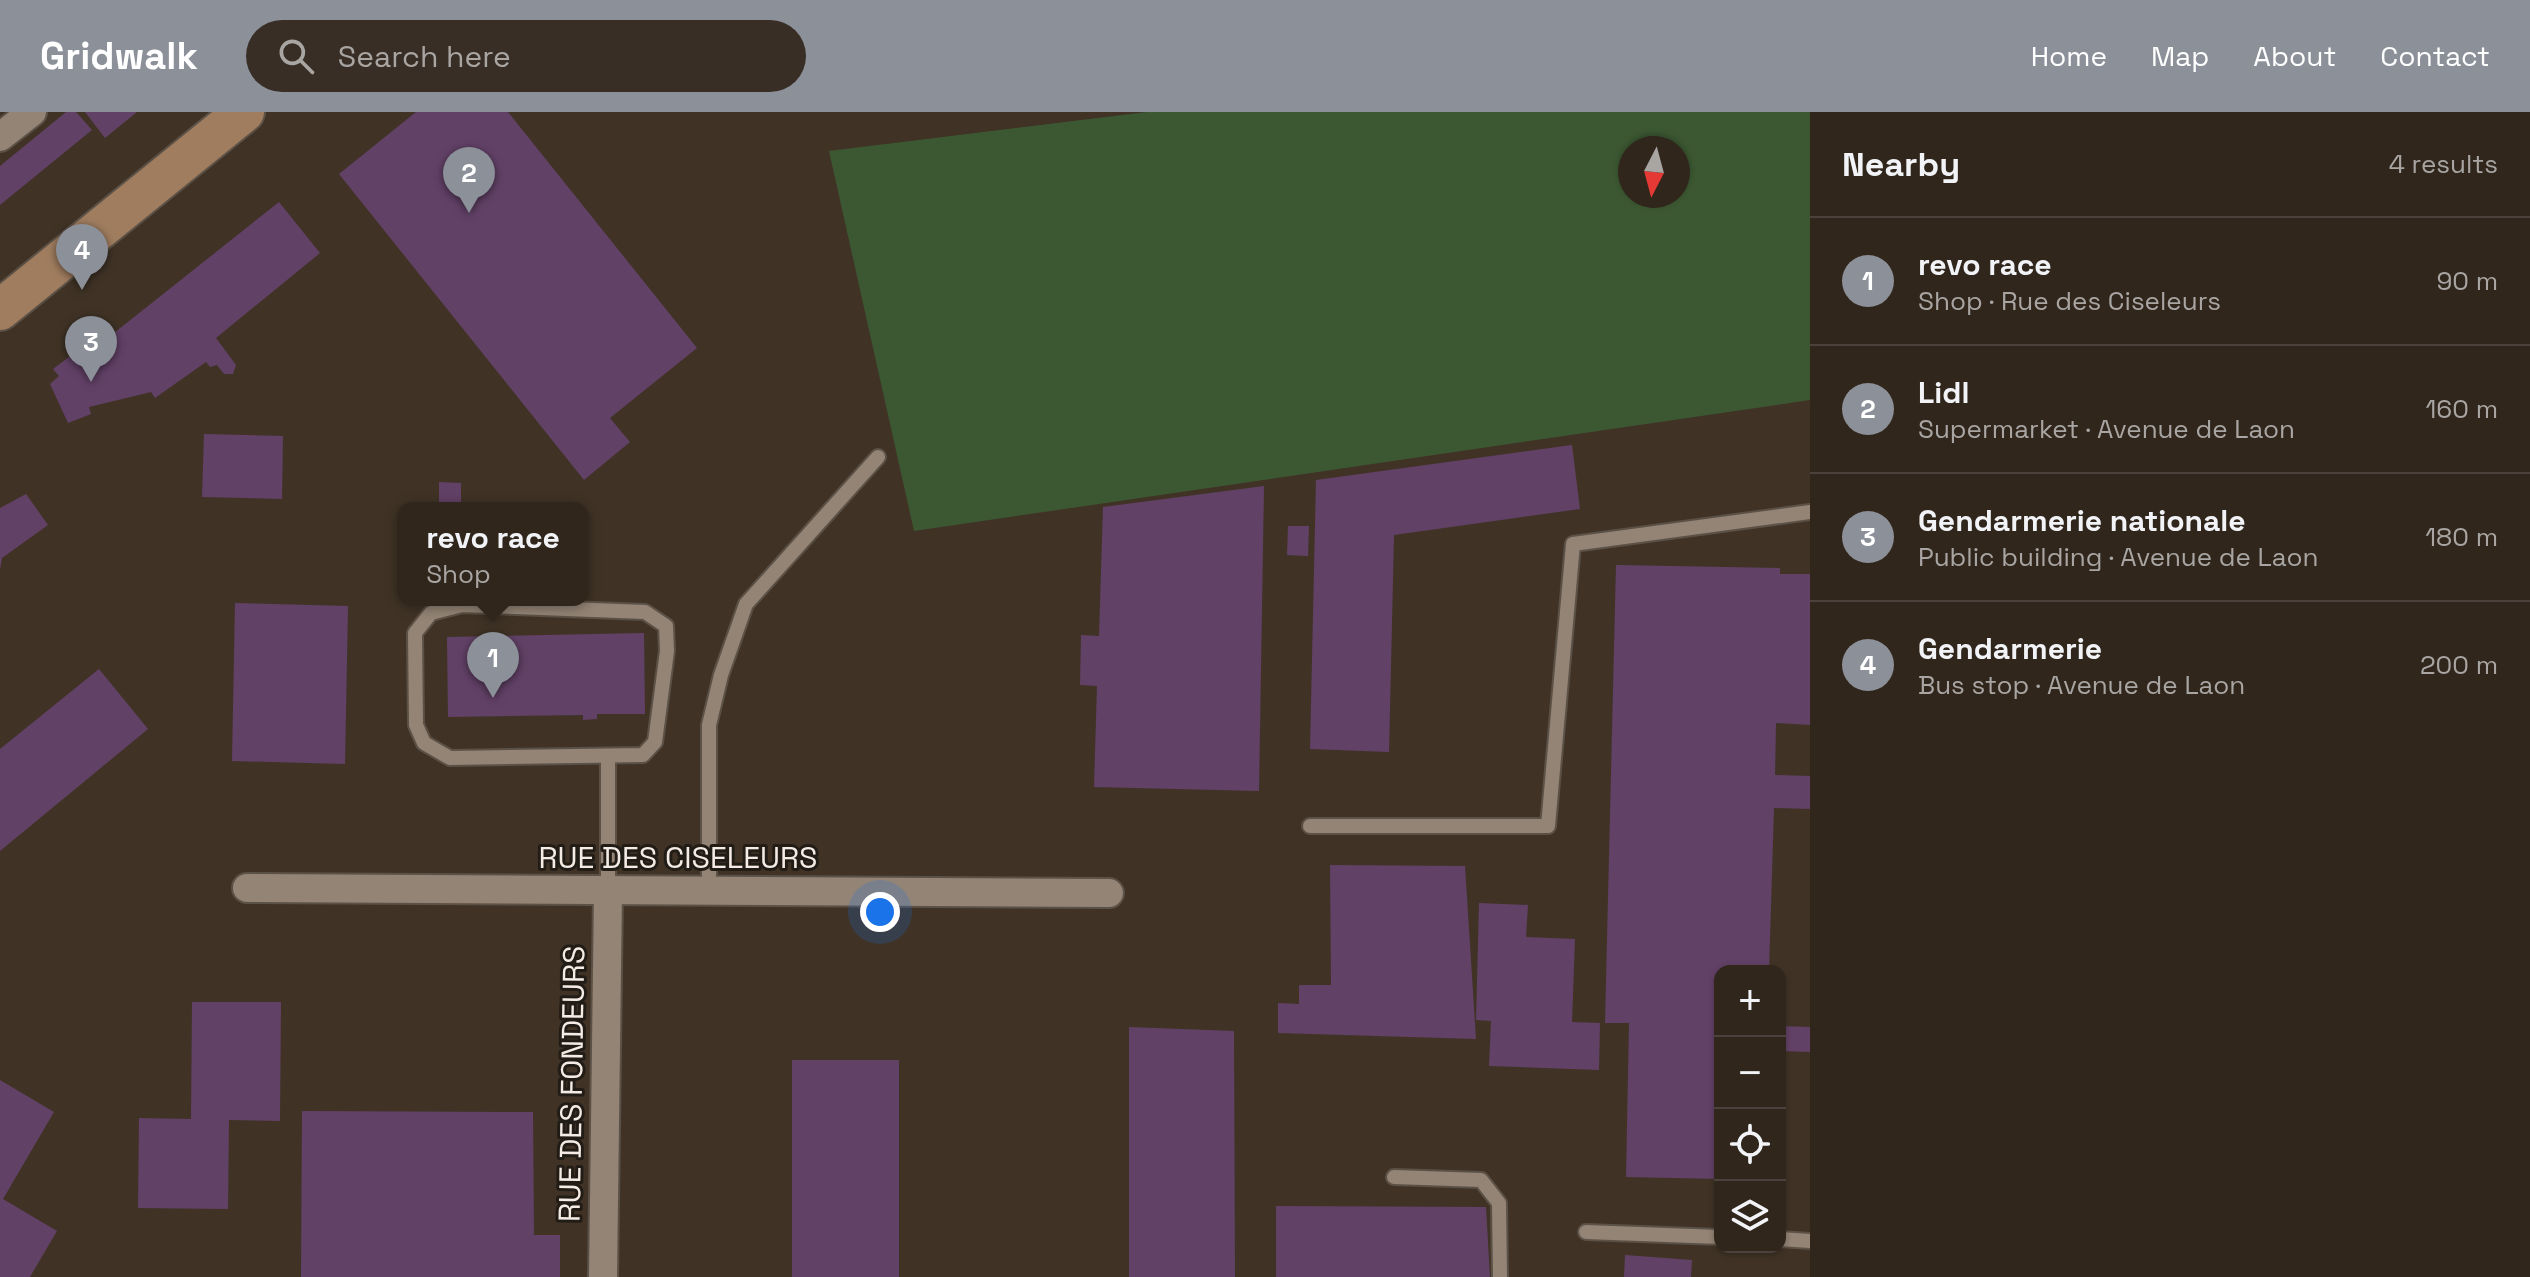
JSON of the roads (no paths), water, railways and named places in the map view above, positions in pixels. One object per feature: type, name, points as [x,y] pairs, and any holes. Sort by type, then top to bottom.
[{"type":"main road","points":[[0,310],[244,112]]},
{"type":"street","points":[[0,137],[32,112]]},
{"type":"street","name":"RUE DES CISELEURS","points":[[247,888],[1109,893]]},
{"type":"street","name":"RUE DES FONDEURS","points":[[603,1277],[608,892]]},
{"type":"lane","points":[[709,892],[709,725],[721,675],[746,604],[878,457]]},
{"type":"lane","points":[[1310,826],[1548,826],[1573,544],[1810,512]]},
{"type":"lane","points":[[458,606],[431,613],[415,633],[416,725],[424,743],[450,758],[608,758],[643,755],[655,742],[667,651],[666,626],[645,612],[488,606]]},
{"type":"lane","points":[[608,758],[608,892]]},
{"type":"lane","points":[[1394,1177],[1481,1180],[1499,1203],[1500,1277]]},
{"type":"lane","points":[[1586,1232],[1714,1237]]},
{"type":"lane","points":[[1786,1239],[1810,1241]]},
{"type":"place","name":"Lidl","points":[[469,213]]},
{"type":"place","name":"Gendarmerie","points":[[82,290]]},
{"type":"place","name":"Gendarmerie nationale","points":[[91,382]]},
{"type":"place","name":"revo race","points":[[493,698]]}]
